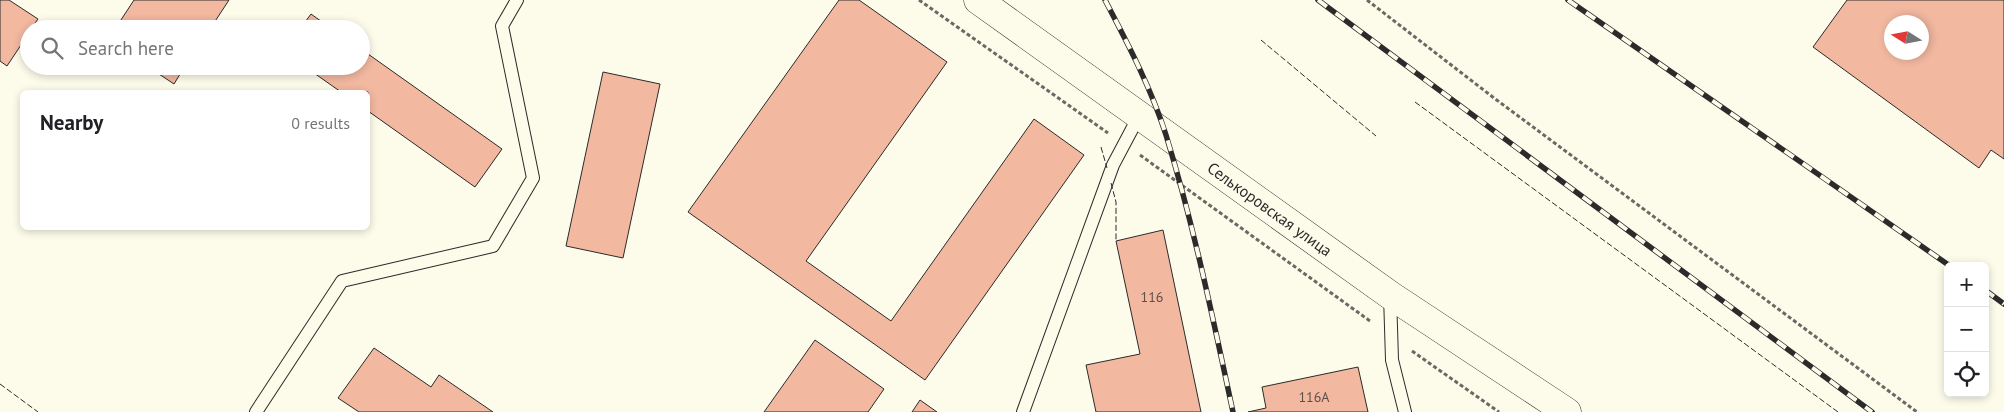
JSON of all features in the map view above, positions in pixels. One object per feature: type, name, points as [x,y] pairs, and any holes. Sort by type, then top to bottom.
[{"type":"main road","name":"Селькоровская улица","points":[[978,0],[1390,295],[1567,412]]},
{"type":"lane","points":[[256,412],[342,281],[493,246],[533,178],[502,26],[517,0]]},
{"type":"lane","points":[[1023,412],[1113,165],[1139,116]]},
{"type":"lane","points":[[1390,295],[1392,360],[1405,412]]},
{"type":"path","points":[[919,0],[1499,412]]},
{"type":"path","points":[[1368,0],[1494,98],[1917,412]]},
{"type":"building","points":[[0,0],[9,0],[38,19],[20,20],[20,46],[7,66],[0,61]]},
{"type":"building","points":[[134,0],[229,0],[216,20],[121,20]]},
{"type":"building","points":[[839,0],[859,0],[947,62],[806,261],[891,321],[1034,119],[1084,155],[925,380],[688,212]]},
{"type":"building","points":[[1847,0],[2004,0],[2004,159],[1991,150],[1979,168],[1813,47]]},
{"type":"building","points":[[311,14],[319,20],[307,20]]},
{"type":"building","points":[[370,55],[502,149],[475,187],[370,112],[370,90],[338,90],[317,75],[370,75]]},
{"type":"building","points":[[603,72],[660,84],[623,258],[566,246]]},
{"type":"building","points":[[160,75],[180,75],[174,84]]},
{"type":"building","points":[[1163,230],[1201,412],[1096,412],[1086,365],[1140,354],[1116,241]]},
{"type":"building","points":[[815,340],[884,389],[868,412],[764,412]]},
{"type":"building","points":[[374,348],[431,387],[439,375],[493,412],[359,412],[338,398]]},
{"type":"building","points":[[1358,367],[1368,412],[1248,412],[1266,408],[1262,387]]},
{"type":"building","points":[[920,400],[937,412],[912,412]]},
{"type":"railway","points":[[1105,0],[1146,83],[1166,135],[1194,238],[1233,412]]},
{"type":"railway","points":[[1318,0],[1872,412]]},
{"type":"railway","points":[[1568,0],[1944,262]]},
{"type":"railway","points":[[1989,293],[2004,304]]},
{"type":"fence","points":[[1261,40],[1376,136]]},
{"type":"fence","points":[[1415,102],[1838,412]]},
{"type":"fence","points":[[1101,147],[1107,168]]},
{"type":"fence","points":[[1111,183],[1116,202],[1116,241]]},
{"type":"fence","points":[[0,384],[38,412]]}]
